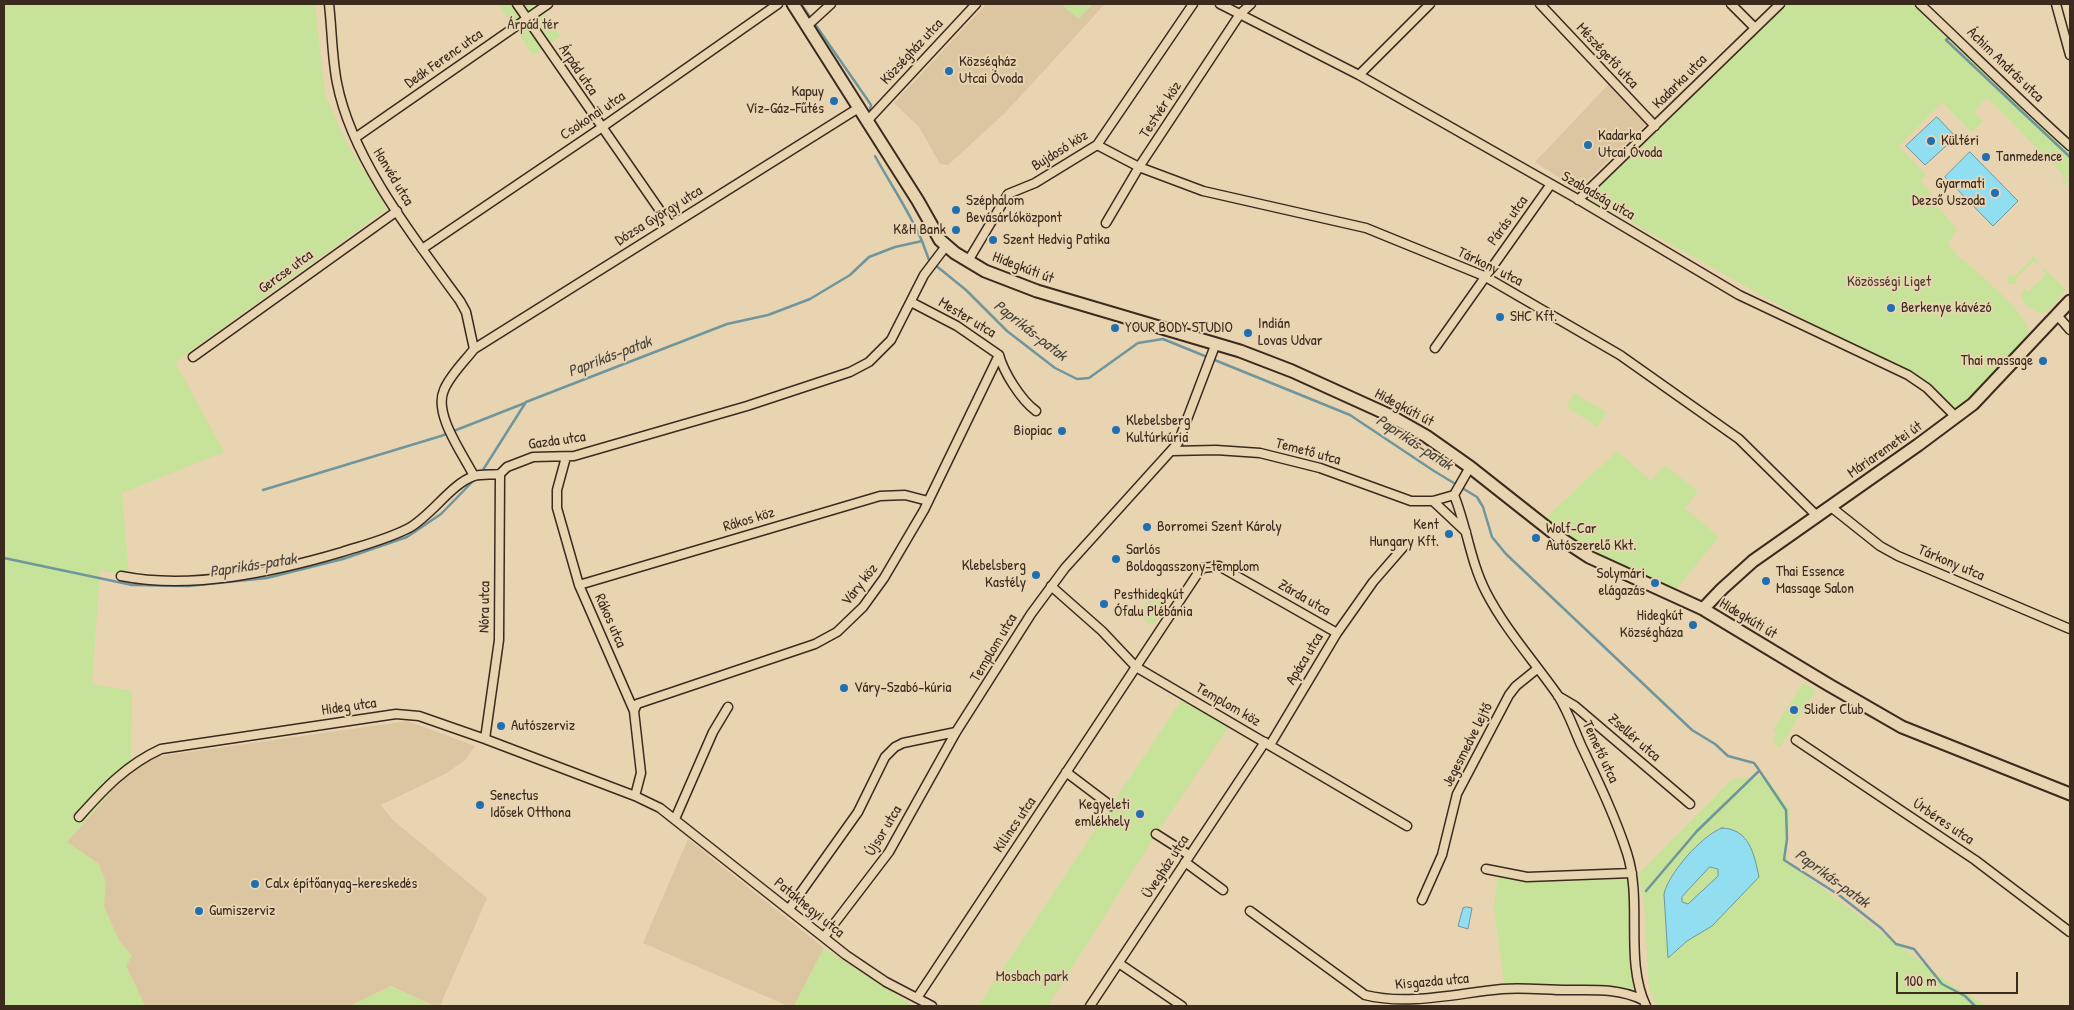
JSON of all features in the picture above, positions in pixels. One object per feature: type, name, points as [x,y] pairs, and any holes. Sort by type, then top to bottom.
[{"type":"main road","name":"Hidegkúti út","points":[[793,4],[811,23],[918,201],[936,235],[946,246],[968,261],[1003,278],[1037,291],[1292,371],[1389,415],[1426,436],[1470,467],[1560,538],[1589,557],[1704,609],[1829,686],[1902,727],[2070,794]]},
{"type":"main road","name":"Máriaremetei út","points":[[1704,609],[1722,588],[1753,561],[1973,404],[2070,301]]},
{"type":"street","name":"Honvéd utca","points":[[329,4],[337,83],[355,138],[397,211],[466,312],[474,349]]},
{"type":"street","name":"Árpád utca","points":[[516,4],[670,225]]},
{"type":"street","name":"Deák Ferenc utca","points":[[355,138],[548,4]]},
{"type":"street","name":"Csokonai utca","points":[[422,249],[601,128],[778,4]]},
{"type":"street","points":[[811,23],[831,4]]},
{"type":"street","name":"Községház utca","points":[[868,120],[976,4]]},
{"type":"street","name":"Bujdosó köz","points":[[968,261],[1008,194],[1035,183],[1097,145],[1193,4]]},
{"type":"street","name":"Szabadság utca","points":[[1220,4],[1359,75],[1551,184],[1739,296],[1908,375],[1927,388],[1956,417]]},
{"type":"street","name":"Testvér köz","points":[[1106,223],[1139,167],[1240,14],[1251,4]]},
{"type":"street","points":[[1359,75],[1430,4]]},
{"type":"street","name":"Mészégető utca","points":[[1540,4],[1656,126]]},
{"type":"street","points":[[1731,4],[1754,27]]},
{"type":"street","name":"Kadarka utca","points":[[1578,200],[1656,126],[1754,27],[1780,4]]},
{"type":"street","name":"Áchim András utca","points":[[1920,4],[1953,34],[1990,73],[2070,146]]},
{"type":"street","points":[[2056,4],[2070,56]]},
{"type":"street","name":"Dózsa György utca","points":[[474,349],[860,107]]},
{"type":"street","name":"Tárkony utca","points":[[1097,145],[1139,167],[1203,192],[1366,228],[1484,276],[1620,355],[1739,439],[1817,516]]},
{"type":"street","name":"Párás utca","points":[[1435,348],[1484,276],[1551,184]]},
{"type":"street","name":"Gercse utca","points":[[193,357],[397,211]]},
{"type":"street","name":"Gazda utca","points":[[121,576],[160,580],[199,579],[244,575],[308,562],[391,536],[409,528],[430,513],[456,488],[474,476],[500,474],[507,467],[532,457],[566,457],[748,406],[850,372],[880,353],[891,340],[929,267],[946,246]]},
{"type":"street","name":"Mester utca","points":[[912,302],[957,326],[999,355],[1001,364],[1023,400],[1036,411]]},
{"type":"street","points":[[2057,315],[2070,330]]},
{"type":"street","name":"Templom utca","points":[[956,732],[1051,586],[1178,443],[1214,347]]},
{"type":"street","points":[[474,349],[444,389],[441,407],[448,427],[474,476]]},
{"type":"street","name":"Váry köz","points":[[634,711],[637,704],[814,644],[837,632],[863,607],[884,578],[928,501],[999,355]]},
{"type":"street","name":"Temető utca","points":[[1172,451],[1216,450],[1260,453],[1320,468],[1399,498],[1422,502],[1433,501],[1456,493],[1472,561],[1486,593],[1537,669],[1558,696],[1611,809],[1628,855],[1636,895],[1636,962],[1644,1003]]},
{"type":"street","name":"Rákos utca","points":[[566,457],[555,499],[579,585],[634,711],[641,773],[635,796]]},
{"type":"street","points":[[1456,493],[1470,467]]},
{"type":"street","name":"Nóra utca","points":[[485,739],[499,640],[500,474]]},
{"type":"street","name":"Rákos köz","points":[[579,585],[880,496],[905,495],[928,501]]},
{"type":"street","points":[[1433,501],[1466,532]]},
{"type":"street","name":"Tárkony utca","points":[[1831,507],[1880,546],[1898,556],[2070,629]]},
{"type":"street","name":"Apáca utca","points":[[1268,744],[1337,632],[1373,582],[1406,544]]},
{"type":"street","name":"Zárda utca","points":[[1136,667],[1198,573],[1203,568],[1212,565],[1219,566],[1337,632]]},
{"type":"street","name":"Templom köz","points":[[1051,586],[1102,631],[1136,667],[1407,826]]},
{"type":"street","name":"Kilincs utca","points":[[917,998],[1136,667]]},
{"type":"street","name":"Jegesmedve lejtő","points":[[1422,900],[1442,855],[1457,794],[1510,695],[1516,686],[1537,669]]},
{"type":"street","name":"Zsellér utca","points":[[1558,696],[1575,706],[1690,804]]},
{"type":"street","points":[[676,819],[713,732],[728,707]]},
{"type":"street","name":"Hideg utca","points":[[79,817],[113,779],[132,764],[161,749],[396,714],[419,716],[635,796]]},
{"type":"street","points":[[789,909],[858,812],[885,757],[895,747],[903,743],[956,732]]},
{"type":"street","name":"Újsor utca","points":[[824,936],[879,868],[956,732]]},
{"type":"street","name":"Úrbéres utca","points":[[1796,740],[1975,860],[2070,932]]},
{"type":"street","name":"Üvegház utca","points":[[1090,1006],[1120,964],[1189,855],[1268,744]]},
{"type":"street","points":[[1066,772],[1111,806]]},
{"type":"street","name":"Patakhegyi utca","points":[[635,796],[676,819],[872,974],[932,1006]]},
{"type":"street","points":[[1156,834],[1189,855]]},
{"type":"street","points":[[1185,862],[1223,890]]},
{"type":"street","points":[[1486,869],[1527,877],[1632,873]]},
{"type":"street","name":"Kisgazda utca","points":[[1250,911],[1365,995],[1377,998],[1423,998],[1506,989],[1596,989],[1613,991],[1644,1003]]},
{"type":"street","points":[[1120,964],[1182,1006]]},
{"type":"shaded area","points":[[986,4],[1105,4],[1005,113],[948,165],[940,164],[919,127],[894,103]]},
{"type":"shaded area","name":"Kadarka Utcai Óvoda","points":[[1609,84],[1646,124],[1578,190],[1535,162]]},
{"type":"shaded area","points":[[408,721],[475,746],[465,760],[447,773],[381,805],[393,820],[487,898],[440,1006],[434,1006],[391,986],[350,1006],[145,1006],[67,842],[131,769],[160,756]]},
{"type":"shaded area","points":[[688,839],[824,948],[794,1006],[788,1006],[643,943]]},
{"type":"green space","points":[[4,4],[315,4],[325,94],[345,140],[387,209],[175,362],[224,452],[122,493],[129,576],[100,570],[92,684],[132,691],[131,769],[67,842],[99,864],[106,882],[104,906],[119,940],[132,956],[126,966],[145,1006],[4,1006]]},
{"type":"green space","name":"Árpád tér","points":[[498,4],[539,4],[561,36],[533,55]]},
{"type":"green space","points":[[1061,4],[1093,4],[1078,19]]},
{"type":"green space","name":"Közösségi Liget","points":[[1787,4],[1914,4],[2070,149],[2070,172],[2066,176],[2070,181],[2065,185],[2062,182],[2064,176],[1987,97],[1974,112],[1983,121],[1971,132],[1942,102],[1899,146],[1926,175],[1920,181],[1932,193],[1929,197],[1957,229],[1948,243],[1961,260],[1963,259],[2014,307],[2028,328],[2029,337],[1969,401],[1955,411],[1927,383],[1909,371],[1836,337],[1617,214],[1594,205],[1590,199],[1591,195]]},
{"type":"green space","points":[[2030,253],[2039,262],[2037,264],[2034,261],[2015,279],[2018,283],[2009,284],[2007,275],[2009,274],[2013,277],[2032,259]]},
{"type":"green space","points":[[2044,268],[2066,290],[2048,311],[2040,314],[2025,304],[2021,295],[2024,288],[2028,292],[2046,275],[2043,271]]},
{"type":"green space","points":[[1574,393],[1606,412],[1598,427],[1566,407]]},
{"type":"green space","points":[[1617,451],[1651,481],[1665,465],[1698,491],[1685,508],[1719,537],[1676,589],[1608,559],[1576,541],[1546,518]]},
{"type":"green space","points":[[1156,587],[1172,597],[1152,626],[1137,615]]},
{"type":"green space","name":"Slider Club","points":[[1803,683],[1816,690],[1780,747],[1772,742],[1777,733],[1773,730]]},
{"type":"green space","name":"Mosbach park","points":[[1184,696],[1231,723],[1156,834],[1048,1006],[978,1006]]},
{"type":"green space","points":[[1766,777],[1790,810],[1786,861],[1956,988],[1987,1006],[1657,1006],[1649,989],[1644,902],[1638,875],[1732,779]],"holes":[[[1712,831],[1754,863],[1759,877],[1712,926],[1687,941],[1668,957],[1664,894],[1669,878]]]},
{"type":"green space","points":[[1710,867],[1718,869],[1718,876],[1688,904],[1682,902],[1682,897]]},
{"type":"green space","points":[[1498,873],[1527,877],[1632,873],[1636,962],[1643,1000],[1613,991],[1505,989],[1494,908]]},
{"type":"green space","points":[[824,948],[910,1004],[909,1006],[794,1006]]},
{"type":"green space","points":[[391,986],[432,1006],[350,1006]]},
{"type":"water","name":"Kültéri","points":[[1937,117],[1956,137],[1925,165],[1906,146]]},
{"type":"water","points":[[1970,152],[2018,201],[1993,226],[1945,177]]},
{"type":"water","points":[[1722,828],[1731,829],[1744,838],[1752,851],[1759,877],[1712,926],[1687,941],[1668,958],[1664,894],[1672,876],[1687,856],[1714,832]],"holes":[[[1710,867],[1718,869],[1718,876],[1688,904],[1682,902],[1682,897]]]},
{"type":"water","points":[[1463,908],[1472,908],[1468,929],[1458,926]]},
{"type":"waterway","points":[[801,4],[871,105],[870,110]]},
{"type":"waterway","points":[[1952,35],[1946,40],[2070,157]]},
{"type":"waterway","points":[[875,156],[922,241]]},
{"type":"waterway","name":"Paprikás-patak","points":[[481,473],[526,402],[727,324],[768,315],[810,299],[850,275],[869,257],[895,247],[922,241],[929,260],[966,290],[1007,331],[1055,368],[1077,379],[1089,378],[1138,343],[1163,339],[1350,415],[1477,497],[1483,507],[1492,537],[1506,554],[1692,730],[1715,744],[1728,756],[1754,763],[1786,810],[1787,839],[1784,860],[1839,895],[1881,928],[1896,944],[1914,949],[1942,984],[1965,996],[1975,1006]]},
{"type":"waterway","points":[[263,490],[441,436],[525,403]]},
{"type":"waterway","name":"Paprikás-patak","points":[[4,558],[132,585],[189,586],[267,578],[343,559],[407,537],[441,514],[477,477]]},
{"type":"waterway","points":[[1646,891],[1697,831],[1759,771]]},
{"type":"place","name":"Községház Utcai Óvoda","points":[[949,71]]},
{"type":"place","name":"Kapuy Víz-Gáz-Fűtés","points":[[834,101]]},
{"type":"place","name":"Kültéri","points":[[1931,141]]},
{"type":"place","name":"Kadarka Utcai Óvoda","points":[[1588,145]]},
{"type":"place","name":"Tanmedence","points":[[1986,157]]},
{"type":"place","name":"Gyarmati Dezső Uszoda","points":[[1995,193]]},
{"type":"place","name":"Széphalom Bevásárlóközpont","points":[[956,210]]},
{"type":"place","name":"K&H Bank","points":[[956,230]]},
{"type":"place","name":"Szent Hedvig Patika","points":[[993,240]]},
{"type":"place","name":"Berkenye kávézó","points":[[1891,308]]},
{"type":"place","name":"SHC Kft.","points":[[1500,317]]},
{"type":"place","name":"YOUR BODY STUDIO","points":[[1115,328]]},
{"type":"place","name":"Indián Lovas Udvar","points":[[1248,333]]},
{"type":"place","name":"Thai massage","points":[[2043,361]]},
{"type":"place","name":"Klebelsberg Kultúrkúria","points":[[1116,430]]},
{"type":"place","name":"Biopiac","points":[[1062,431]]},
{"type":"place","name":"Borromei Szent Károly","points":[[1147,527]]},
{"type":"place","name":"Kent Hungary Kft.","points":[[1449,534]]},
{"type":"place","name":"Wolf-Car Autószerelő Kkt.","points":[[1536,538]]},
{"type":"place","name":"Sarlós Boldogasszony-templom","points":[[1116,559]]},
{"type":"place","name":"Klebelsberg Kastély","points":[[1036,575]]},
{"type":"place","name":"Thai Essence Massage Salon","points":[[1766,581]]},
{"type":"place","name":"Solymári elágazás","points":[[1655,583]]},
{"type":"place","name":"Pesthidegkút Ófalu Plébánia","points":[[1104,604]]},
{"type":"place","name":"Hidegkút Községháza","points":[[1693,625]]},
{"type":"place","name":"Váry–Szabó-kúria","points":[[844,688]]},
{"type":"place","name":"Slider Club","points":[[1794,710]]},
{"type":"place","name":"Autószerviz","points":[[501,726]]},
{"type":"place","name":"Senectus Idősek Otthona","points":[[480,805]]},
{"type":"place","name":"Kegyeleti emlékhely","points":[[1140,814]]},
{"type":"place","name":"Calx építőanyag-kereskedés","points":[[255,884]]},
{"type":"place","name":"Gumiszerviz","points":[[199,911]]}]
